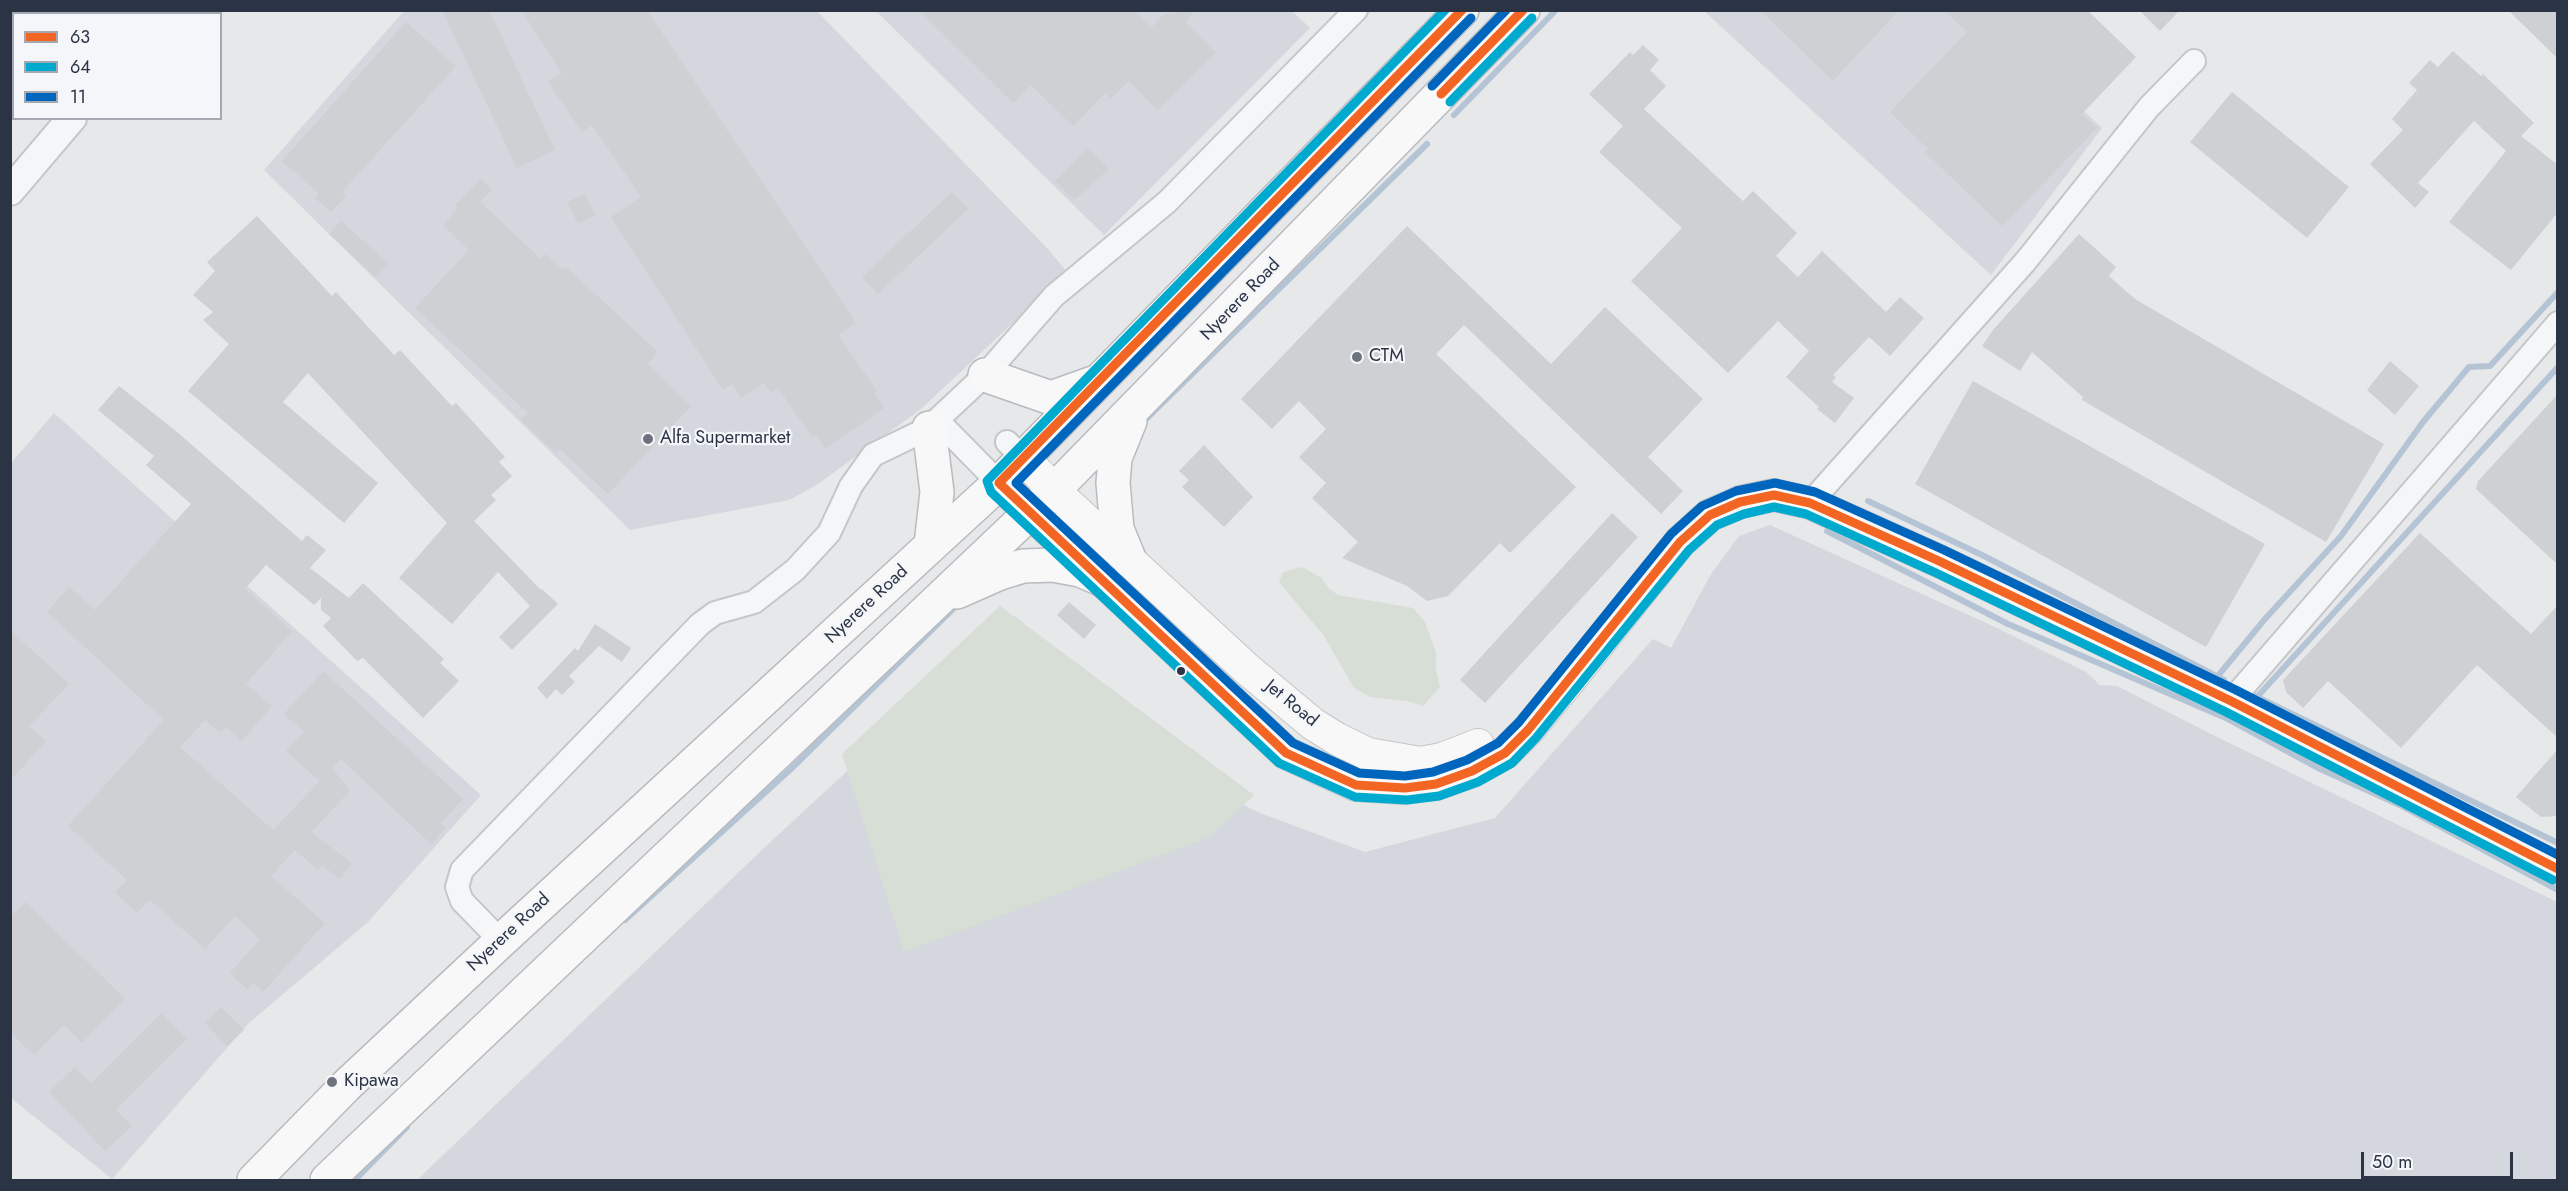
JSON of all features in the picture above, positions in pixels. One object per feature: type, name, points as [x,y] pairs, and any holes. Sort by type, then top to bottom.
[{"type":"highway","name":"Nyerere Road","points":[[254,1180],[347,1085],[999,483],[1015,450],[1103,379],[1461,10]]},
{"type":"highway","name":"Nyerere Road","points":[[327,1180],[1054,490],[1523,10]]},
{"type":"highway","points":[[985,375],[1051,398],[1103,379]]},
{"type":"highway","points":[[1130,561],[1121,543],[1113,509],[1115,458],[1123,433],[1144,399]]},
{"type":"highway","points":[[931,545],[937,492],[933,424]]},
{"type":"highway","points":[[927,610],[964,588],[1023,566],[1053,565],[1080,570],[1101,579]]},
{"type":"main road","name":"Jet Road","points":[[1015,450],[1054,490],[1247,669],[1313,724],[1368,754],[1420,763],[1466,751],[1503,730],[1570,660],[1612,626]]},
{"type":"main road","name":"Jet Road","points":[[999,483],[1286,753],[1356,785],[1405,788],[1436,784],[1472,771],[1505,753],[1528,730],[1680,542],[1710,516],[1740,502],[1774,495],[1810,503],[1940,561],[2231,701],[2558,868]]},
{"type":"street","points":[[501,941],[462,901],[457,887],[462,870],[700,624],[714,613],[754,602],[795,570],[829,533],[850,486],[873,455],[933,424],[985,375],[1054,297],[1167,202],[1356,10]]},
{"type":"street","points":[[1810,503],[2025,262],[2149,107],[2194,61]]},
{"type":"street","points":[[10,191],[70,120]]},
{"type":"street","points":[[2231,701],[2558,323]]},
{"type":"street","name":"Jet Road","points":[[933,424],[999,483]]},
{"type":"shaded area","points":[[1291,10],[1310,28],[1104,235],[876,11]]},
{"type":"shaded area","points":[[404,11],[817,11],[1046,247],[1067,272],[921,409],[818,484],[789,500],[630,530],[264,170]]},
{"type":"shaded area","points":[[1704,11],[1978,11],[2102,128],[1991,275]]},
{"type":"shaded area","points":[[54,413],[481,795],[368,922],[248,1024],[112,1179],[11,1098],[11,463]]},
{"type":"shaded area","points":[[1770,525],[1997,628],[2086,672],[2100,685],[2117,686],[2557,902],[2557,1180],[417,1180],[764,848],[1015,616],[1186,777],[1260,813],[1365,852],[1495,818],[1653,639],[1671,648],[1711,574],[1739,536]]},
{"type":"shaded area","points":[[1302,567],[1322,578],[1327,587],[1338,595],[1413,608],[1425,622],[1436,652],[1436,670],[1440,687],[1423,706],[1407,701],[1370,697],[1354,688],[1324,636],[1279,582],[1283,572]]},
{"type":"shaded area","points":[[1000,606],[1254,795],[1210,837],[904,952],[842,754]]},
{"type":"building","points":[[442,10],[489,10],[555,150],[517,168]]},
{"type":"building","points":[[521,10],[647,10],[856,323],[838,335],[877,391],[874,393],[884,408],[825,449],[816,435],[812,437],[778,388],[771,393],[764,383],[741,398],[732,384],[723,390],[611,217],[641,197],[592,125],[582,132],[548,82],[562,73]]},
{"type":"building","points":[[919,10],[1134,10],[1152,27],[1164,14],[1193,11],[1186,23],[1216,53],[1157,110],[1129,81],[1111,99],[1105,93],[1073,126],[1031,85],[1013,103]]},
{"type":"building","points":[[1760,10],[1899,10],[1833,81]]},
{"type":"building","points":[[1944,10],[2087,10],[2136,57],[2082,114],[2097,128],[2002,226],[1925,152],[1928,149],[1890,112],[1967,32]]},
{"type":"building","points":[[2139,10],[2180,10],[2160,31]]},
{"type":"building","points":[[2508,10],[2558,10],[2558,59]]},
{"type":"building","points":[[406,22],[456,66],[342,192],[346,196],[331,212],[315,198],[319,193],[282,161]]},
{"type":"building","points":[[1643,45],[1659,60],[1650,70],[1666,86],[1644,109],[1743,201],[1753,191],[1797,233],[1776,256],[1798,277],[1822,251],[1886,312],[1900,297],[1924,318],[1890,356],[1869,337],[1833,375],[1836,377],[1832,382],[1854,398],[1835,423],[1817,409],[1819,407],[1786,377],[1809,351],[1778,321],[1728,373],[1631,281],[1682,228],[1599,152],[1623,126],[1589,94],[1630,52],[1633,55]]},
{"type":"building","points":[[2453,51],[2481,76],[2483,74],[2534,123],[2521,136],[2558,165],[2558,212],[2511,270],[2449,222],[2506,151],[2474,121],[2418,183],[2429,192],[2415,208],[2370,164],[2403,130],[2392,119],[2417,90],[2409,83],[2430,60],[2438,67]]},
{"type":"building","points":[[2232,92],[2349,187],[2307,238],[2190,142]]},
{"type":"building","points":[[1087,148],[1109,169],[1074,200],[1055,181]]},
{"type":"building","points":[[481,179],[492,190],[480,202],[541,259],[546,254],[563,270],[566,267],[658,352],[648,363],[691,406],[608,494],[560,449],[556,453],[521,420],[528,413],[415,308],[469,250],[443,225],[458,208],[455,205]]},
{"type":"building","points":[[952,192],[968,209],[878,294],[862,277]]},
{"type":"building","points":[[585,194],[595,215],[578,224],[567,202]]},
{"type":"building","points":[[257,216],[332,296],[336,292],[394,355],[400,350],[452,406],[456,403],[505,457],[499,462],[512,476],[491,495],[496,500],[474,521],[541,590],[558,604],[512,650],[499,637],[530,606],[498,572],[452,624],[399,578],[447,523],[308,373],[283,402],[378,483],[344,523],[188,391],[229,344],[203,320],[213,312],[193,295],[215,271],[207,262]]},
{"type":"building","points":[[341,221],[389,264],[376,277],[329,234]]},
{"type":"building","points":[[1407,226],[1551,364],[1605,307],[1703,399],[1648,457],[1683,491],[1661,514],[1464,325],[1436,354],[1576,487],[1510,553],[1500,543],[1448,596],[1427,601],[1407,586],[1342,558],[1358,542],[1312,498],[1326,483],[1299,457],[1326,429],[1299,401],[1272,429],[1241,399]]},
{"type":"building","points":[[2079,234],[2116,267],[2109,276],[2135,299],[2384,444],[2326,542],[2082,400],[2083,397],[2032,352],[2020,371],[1982,346],[1993,330]]},
{"type":"building","points":[[2390,361],[2419,386],[2395,415],[2367,390]]},
{"type":"building","points":[[1973,381],[2265,544],[2206,647],[1915,484]]},
{"type":"building","points":[[119,386],[176,431],[302,541],[307,535],[326,550],[310,568],[349,598],[363,583],[444,659],[440,663],[459,681],[423,718],[363,658],[357,661],[323,626],[331,618],[321,610],[321,598],[314,605],[266,565],[245,589],[292,631],[246,684],[272,706],[242,741],[227,728],[219,732],[205,720],[180,747],[273,830],[320,781],[286,751],[304,732],[284,714],[323,671],[463,799],[441,823],[446,828],[431,844],[341,759],[332,768],[350,791],[311,832],[352,863],[340,879],[322,865],[318,870],[295,850],[271,876],[325,923],[263,992],[253,983],[248,990],[230,973],[260,939],[235,916],[205,949],[150,900],[137,913],[115,893],[127,880],[68,826],[164,720],[47,612],[69,587],[95,610],[191,504],[146,465],[154,456],[98,410]]},
{"type":"building","points":[[2558,394],[2558,565],[2476,489],[2478,481]]},
{"type":"building","points":[[1204,445],[1253,497],[1224,527],[1182,487],[1189,480],[1179,471]]},
{"type":"building","points":[[1612,513],[1638,537],[1485,703],[1460,680]]},
{"type":"building","points":[[2420,533],[2531,634],[2558,605],[2558,738],[2477,665],[2401,748],[2328,681],[2303,708],[2286,692],[2283,680]]},
{"type":"building","points":[[1069,602],[1096,625],[1084,639],[1057,615]]},
{"type":"building","points":[[595,624],[631,648],[622,662],[599,646],[569,676],[575,682],[562,695],[556,689],[547,699],[537,688],[575,648],[578,651]]},
{"type":"building","points":[[10,630],[69,684],[29,726],[46,741],[10,781]]},
{"type":"building","points":[[2558,749],[2558,816],[2541,817],[2516,797]]},
{"type":"building","points":[[26,902],[125,999],[82,1043],[64,1025],[34,1055],[10,1032],[10,917]]},
{"type":"building","points":[[221,1007],[244,1030],[227,1046],[205,1023]]},
{"type":"building","points":[[161,1013],[187,1039],[116,1110],[132,1126],[105,1151],[49,1092],[75,1067],[91,1083]]},
{"type":"waterway","points":[[1454,115],[1556,10]]},
{"type":"waterway","points":[[1146,419],[1427,144]]},
{"type":"waterway","points":[[2217,677],[2265,619],[2341,536],[2423,422],[2469,367],[2490,366],[2558,292]]},
{"type":"waterway","points":[[2257,697],[2558,367]]},
{"type":"waterway","points":[[1868,501],[1984,556],[2224,680]]},
{"type":"waterway","points":[[1827,531],[2008,624],[2228,719],[2320,769],[2402,806],[2558,890]]},
{"type":"waterway","points":[[625,920],[792,768],[959,603]]},
{"type":"waterway","points":[[2249,693],[2558,843]]},
{"type":"waterway","points":[[355,1180],[407,1127]]},
{"type":"transit line","name":"64","points":[[1445,10],[987,481],[991,492],[1279,763],[1355,797],[1407,800],[1439,796],[1478,782],[1512,763],[1536,738],[1689,550],[1717,525],[1744,514],[1774,507],[1806,514],[1934,572],[2226,712],[2553,880]]},
{"type":"transit line","name":"63","points":[[1462,10],[999,483],[1286,753],[1356,785],[1405,788],[1436,784],[1472,771],[1505,753],[1528,730],[1680,542],[1710,515],[1740,502],[1774,495],[1810,503],[1939,561],[2231,701],[2558,869]]},
{"type":"transit line","name":"11","points":[[1432,86],[1506,10]]},
{"type":"transit line","name":"63","points":[[1441,94],[1523,10]]},
{"type":"transit line","name":"11","points":[[1471,18],[1016,483],[1293,743],[1359,773],[1405,776],[1433,772],[1467,760],[1498,743],[1519,722],[1671,534],[1702,506],[1736,491],[1775,483],[1815,492],[1944,550],[2236,690],[2558,855]]},
{"type":"transit line","name":"64","points":[[1450,102],[1532,18]]},
{"type":"place","name":"CTM","points":[[1357,357]]},
{"type":"place","name":"Alfa Supermarket","points":[[648,439]]},
{"type":"place","name":"Kipawa","points":[[332,1082]]}]
